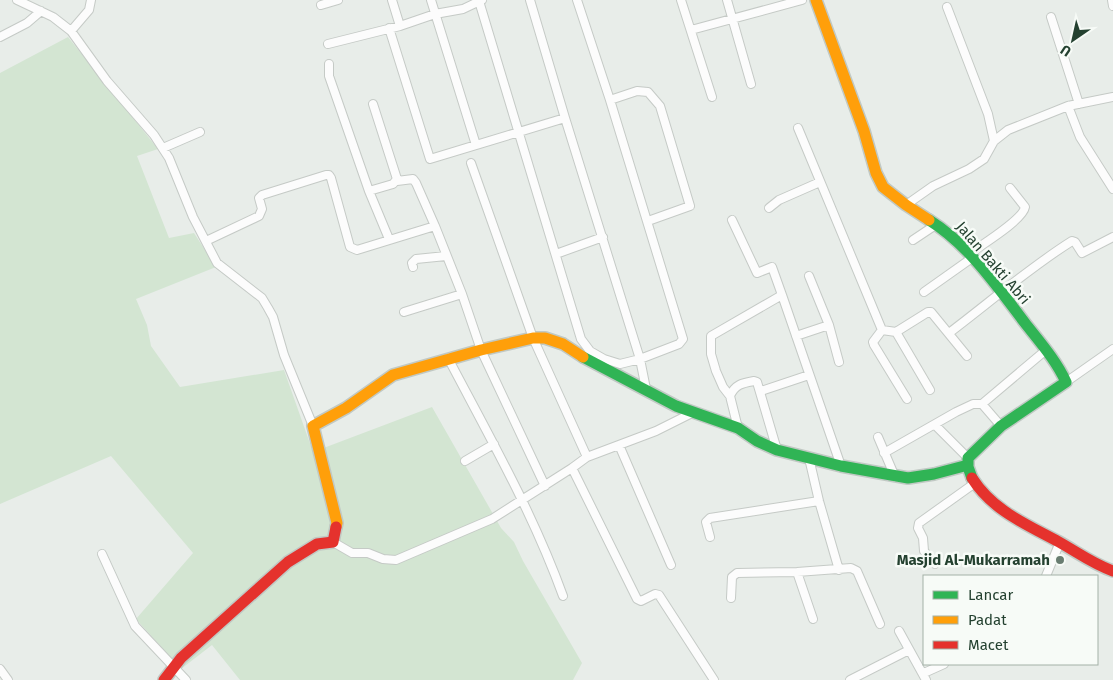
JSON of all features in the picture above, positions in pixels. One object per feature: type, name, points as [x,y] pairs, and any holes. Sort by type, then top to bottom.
[{"type":"street","points":[[17,0],[53,17],[70,31],[163,148],[169,158],[193,217],[220,267],[262,298],[268,308],[284,355],[313,426],[336,523],[333,542]]},
{"type":"street","points":[[70,31],[89,10],[91,0]]},
{"type":"street","points":[[321,5],[338,0]]},
{"type":"street","points":[[392,0],[400,26]]},
{"type":"street","points":[[431,0],[476,145]]},
{"type":"street","points":[[530,0],[640,359],[646,389]]},
{"type":"street","points":[[328,44],[400,26],[435,14],[464,9],[478,1],[584,344],[590,351],[616,364],[620,364],[640,359],[679,344],[683,339],[648,221],[577,0]]},
{"type":"street","points":[[681,0],[712,97]]},
{"type":"street","points":[[727,0],[751,84]]},
{"type":"street","points":[[691,30],[782,3],[802,0]]},
{"type":"street","name":"Jalan Bakti Abri","points":[[816,0],[864,131],[876,173],[883,187],[906,205],[946,230],[1002,293],[1046,350],[1066,382]]},
{"type":"street","points":[[1112,0],[1113,6]]},
{"type":"street","points":[[947,7],[988,114],[994,141]]},
{"type":"street","points":[[0,37],[27,23],[41,11]]},
{"type":"street","points":[[1051,17],[1079,104]]},
{"type":"street","points":[[389,28],[430,159],[565,118]]},
{"type":"street","points":[[329,64],[329,76],[369,191],[389,240]]},
{"type":"street","points":[[610,100],[637,91],[648,92],[660,106],[690,206],[648,221]]},
{"type":"street","points":[[906,205],[933,186],[969,169],[984,159],[994,141],[1008,130],[1068,106],[1113,98]]},
{"type":"street","points":[[373,104],[397,181]]},
{"type":"street","points":[[1068,106],[1080,137],[1113,189]]},
{"type":"street","points":[[798,128],[882,330]]},
{"type":"street","points":[[163,148],[200,132]]},
{"type":"street","points":[[472,162],[533,338],[587,457]]},
{"type":"street","points":[[206,241],[259,216],[262,209],[260,198],[262,194],[326,175],[330,175],[350,247],[353,250],[435,226]]},
{"type":"street","points":[[369,191],[390,186],[397,181],[413,179],[416,182],[462,294],[481,350],[545,486]]},
{"type":"street","points":[[769,208],[778,200],[820,182]]},
{"type":"street","points":[[924,292],[1025,211],[1025,207],[1010,188]]},
{"type":"street","points":[[732,220],[756,273],[772,267],[840,466]]},
{"type":"street","points":[[913,240],[937,224]]},
{"type":"street","points":[[556,254],[603,237]]},
{"type":"street","points":[[949,332],[1002,293],[1042,260],[1072,241],[1075,242],[1082,253],[1113,237]]},
{"type":"street","points":[[413,267],[413,261],[416,259],[446,256]]},
{"type":"street","points":[[808,276],[830,325],[839,362]]},
{"type":"street","points":[[404,312],[462,294]]},
{"type":"street","points":[[738,428],[730,396],[723,387],[711,354],[711,336],[782,295]]},
{"type":"street","points":[[882,330],[896,332],[931,312],[967,356]]},
{"type":"street","points":[[796,336],[830,325]]},
{"type":"street","points":[[882,330],[873,342],[874,345],[907,399]]},
{"type":"street","points":[[896,332],[930,390]]},
{"type":"street","points":[[313,426],[346,408],[393,375],[448,358],[533,338],[545,338],[555,340],[591,363],[692,413],[738,428],[777,450],[840,466],[895,477],[920,477],[968,462],[1001,426],[1113,349]]},
{"type":"street","points":[[884,453],[956,412],[973,404],[982,404],[1046,350]]},
{"type":"street","points":[[448,358],[528,510],[548,553],[563,596]]},
{"type":"street","points":[[761,391],[809,375]]},
{"type":"street","points":[[730,396],[736,386],[754,381],[757,382],[777,450]]},
{"type":"street","points":[[982,404],[1001,426]]},
{"type":"street","points":[[164,680],[173,667],[288,562],[317,544],[333,542],[352,553],[368,553],[383,559],[396,560],[492,519],[587,457],[656,431],[692,413]]},
{"type":"street","points":[[935,425],[968,462],[969,474],[975,483],[986,497],[1004,513],[1060,542],[1100,566],[1113,571]]},
{"type":"street","points":[[878,437],[895,477]]},
{"type":"street","points":[[465,461],[494,444]]},
{"type":"street","points":[[619,445],[671,564]]},
{"type":"street","points":[[809,458],[818,501],[839,570]]},
{"type":"street","points":[[572,468],[637,599],[641,601],[655,594],[659,595],[714,680]]},
{"type":"street","points":[[935,564],[924,551],[923,538],[918,528],[919,523],[975,483]]},
{"type":"street","points":[[710,537],[706,522],[710,518],[818,501]]},
{"type":"street","points":[[1046,575],[1060,542]]},
{"type":"street","points":[[102,554],[136,626],[186,680]]},
{"type":"street","points":[[731,598],[732,577],[734,574],[851,568],[857,571],[880,624]]},
{"type":"street","points":[[797,572],[813,619]]},
{"type":"street","points":[[899,632],[925,676],[942,665]]},
{"type":"street","points":[[850,680],[909,650]]},
{"type":"street","points":[[0,669],[8,680]]},
{"type":"green space","points":[[68,37],[158,149],[137,156],[169,238],[194,233],[216,267],[136,299],[147,325],[151,346],[180,387],[284,370],[313,452],[432,407],[501,528],[514,542],[582,663],[573,680],[240,680],[212,645],[181,669],[136,619],[193,553],[111,456],[0,504],[0,73]]},
{"type":"traffic: fast","points":[[929,220],[957,241],[993,280],[1047,351],[1066,382],[1001,426],[968,458],[968,467],[972,478]]},
{"type":"traffic: fast","points":[[583,357],[676,406],[738,428],[757,441],[777,450],[841,466],[908,478],[934,474],[968,465]]},
{"type":"traffic: slow","points":[[816,0],[864,131],[876,173],[883,187],[929,220]]},
{"type":"traffic: slow","points":[[336,527],[337,523],[313,426],[346,408],[393,375],[481,350],[533,338],[545,338],[563,344],[583,357]]},
{"type":"traffic: jam","points":[[972,478],[990,499],[1011,516],[1113,571]]},
{"type":"traffic: jam","points":[[164,680],[181,658],[288,562],[317,544],[333,542],[336,527]]},
{"type":"place","name":"Masjid Al-Mukarramah","points":[[1060,560]]}]
